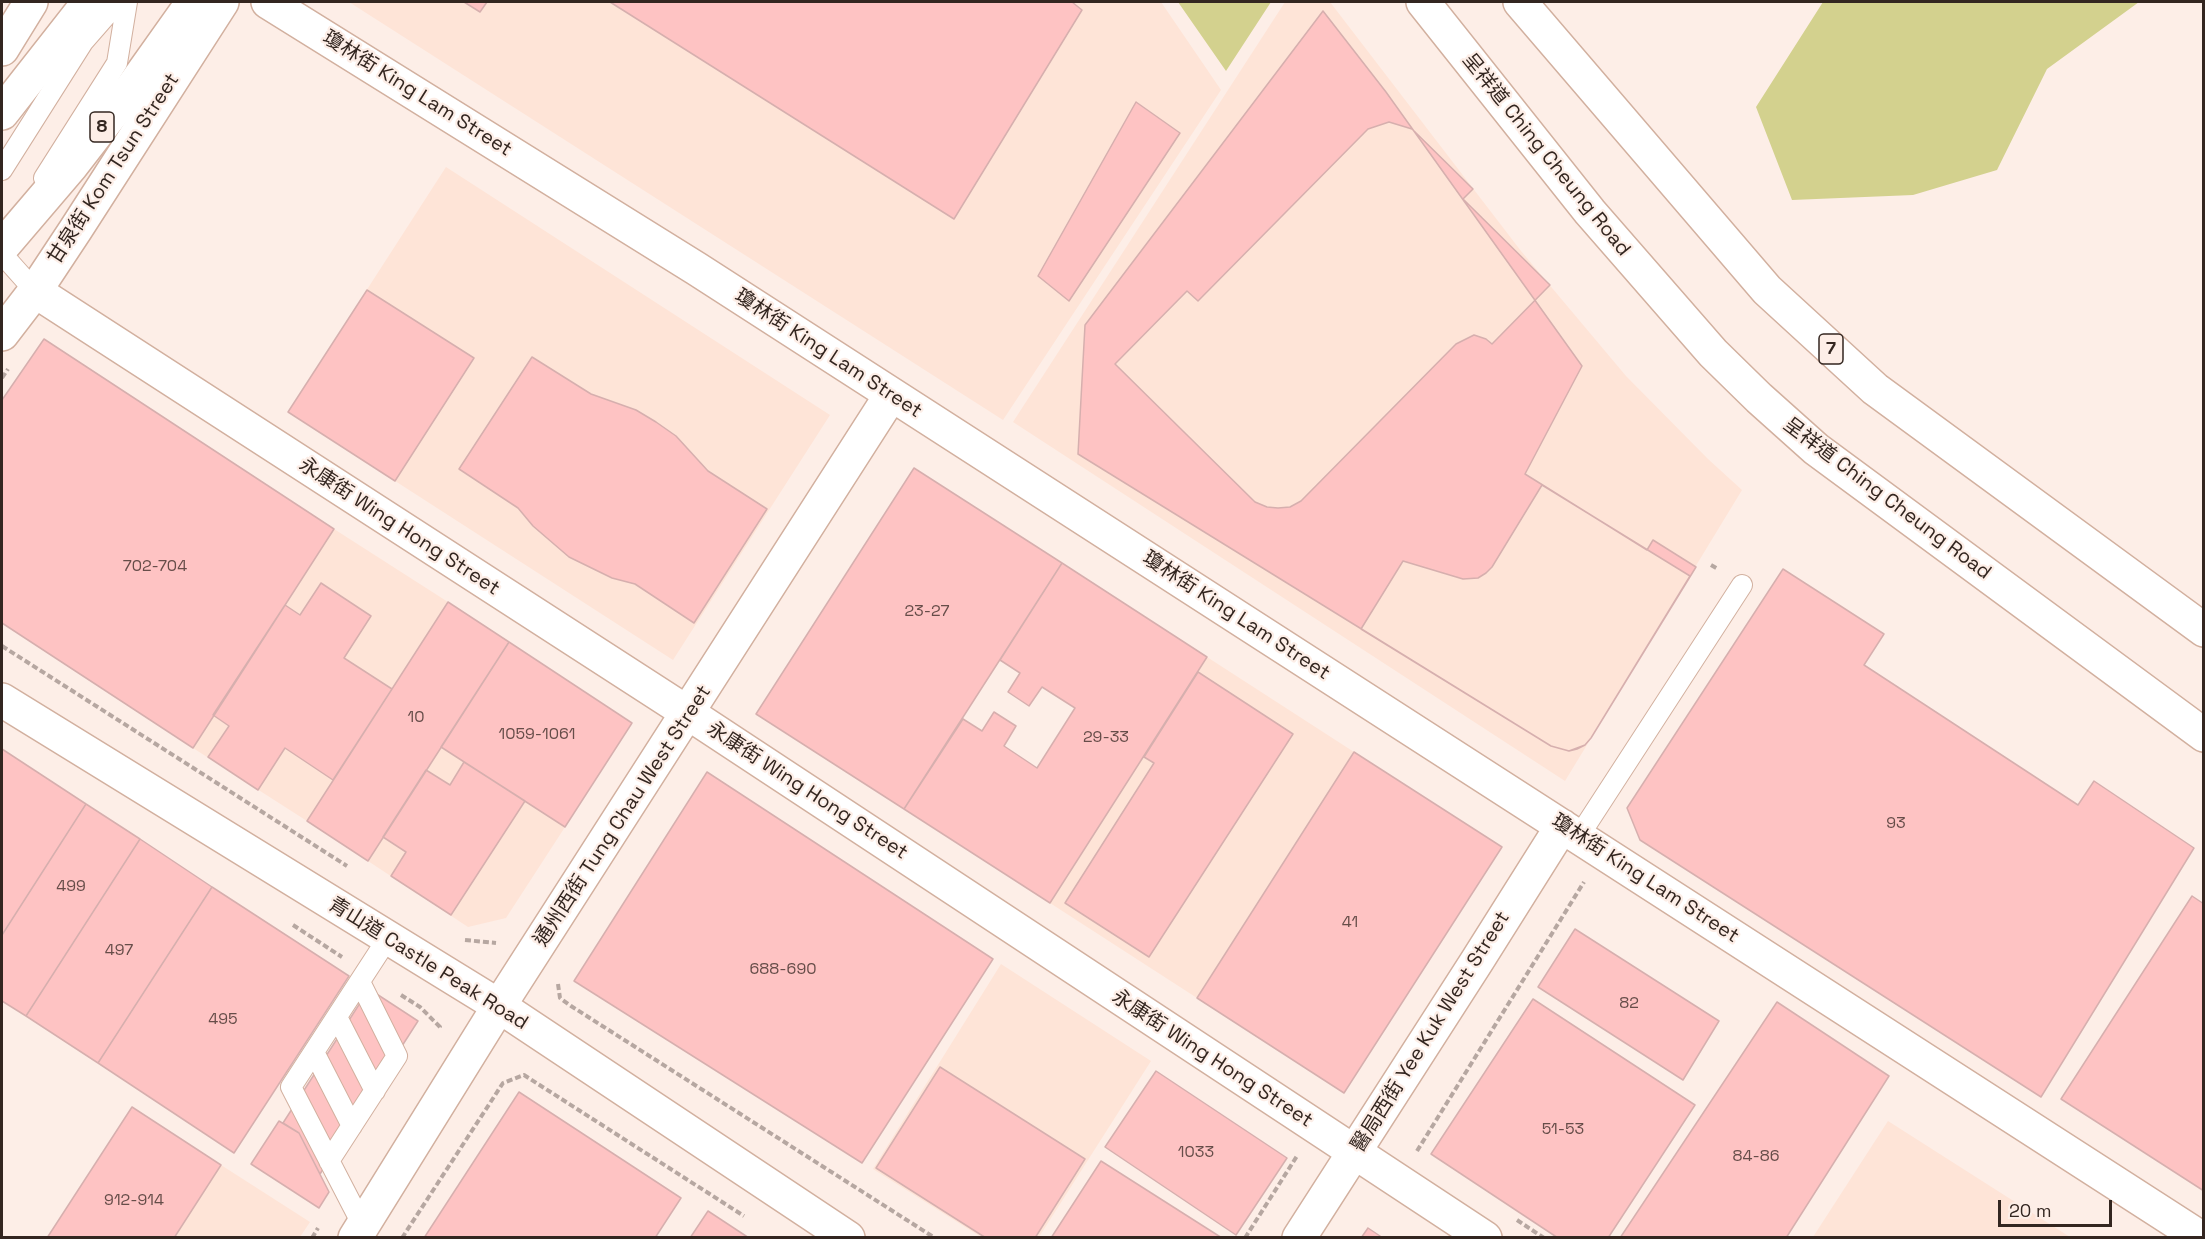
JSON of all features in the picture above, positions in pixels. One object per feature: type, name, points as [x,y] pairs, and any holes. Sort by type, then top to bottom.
[{"type":"main road","points":[[2,49],[31,2]]},
{"type":"main road","points":[[2,113],[89,2]]},
{"type":"main road","name":"8","points":[[2,245],[72,165],[134,85],[193,2]]},
{"type":"main road","name":"甘泉街 Kom Tsun Street","points":[[2,334],[35,291],[222,2]]},
{"type":"main road","name":"瓊林街 King Lam Street","points":[[268,2],[697,269],[2201,1238]]},
{"type":"main road","name":"呈祥道 Ching Cheung Road","points":[[1422,2],[1590,212],[1713,353],[1759,398],[1816,450],[2204,735]]},
{"type":"main road","name":"7","points":[[1520,2],[1642,147],[1775,298],[1875,389],[2204,630]]},
{"type":"main road","name":"永康街 Wing Hong Street","points":[[35,291],[688,713],[1485,1238]]},
{"type":"main road","name":"通州西街 Tung Chau West Street","points":[[359,1232],[500,1006],[891,395]]},
{"type":"main road","name":"青山道 Castle Peak Road","points":[[2,700],[500,1006],[848,1238]]},
{"type":"main road","name":"醫局西街 Yee Kuk West Street","points":[[1299,1238],[1570,831]]},
{"type":"lane","points":[[2,170],[83,42],[118,2]]},
{"type":"lane","points":[[2,245],[117,63],[128,2]]},
{"type":"lane","points":[[2,254],[35,291]]},
{"type":"lane","points":[[1570,831],[1742,585]]},
{"type":"lane","points":[[359,1232],[343,1188],[291,1087],[388,938]]},
{"type":"lane","points":[[329,1161],[397,1056],[363,977]]},
{"type":"lane","points":[[337,1017],[375,1091]]},
{"type":"lane","points":[[314,1052],[352,1126]]},
{"type":"path","points":[[2,646],[353,870]]},
{"type":"path","points":[[1415,1155],[1587,878],[1592,882]]},
{"type":"path","points":[[287,922],[363,977],[420,1007],[440,1027],[438,1035]]},
{"type":"path","points":[[463,940],[502,944]]},
{"type":"path","points":[[557,982],[560,998],[571,1006],[935,1238]]},
{"type":"path","points":[[402,1238],[503,1083],[524,1075],[747,1218]]},
{"type":"path","points":[[1245,1238],[1298,1155]]},
{"type":"path","points":[[312,1238],[343,1188]]},
{"type":"path","points":[[1514,1218],[1544,1238]]},
{"type":"shaded area","points":[[349,2],[1161,2],[1221,90],[1003,420]]},
{"type":"shaded area","points":[[1178,2],[1271,2],[1226,71]]},
{"type":"shaded area","points":[[1285,2],[1330,2],[1521,251],[1626,376],[1742,490],[1565,781],[1013,422]]},
{"type":"shaded area","points":[[1823,2],[2139,2],[2047,69],[1997,170],[1913,195],[1792,200],[1756,107]]},
{"type":"shaded area","points":[[446,167],[830,415],[673,660],[288,412]]},
{"type":"shaded area","points":[[334,529],[448,602],[307,821],[193,748]]},
{"type":"shaded area","points":[[1207,657],[1354,752],[1197,998],[1050,903]]},
{"type":"shaded area","points":[[441,747],[565,827],[506,918],[468,927],[368,861]]},
{"type":"shaded area","points":[[1001,964],[1151,1061],[1039,1237],[981,1237],[873,1169]]},
{"type":"shaded area","points":[[1888,1121],[2070,1237],[1813,1237]]},
{"type":"shaded area","points":[[221,1165],[310,1222],[300,1237],[174,1238]]},
{"type":"building","points":[[464,2],[487,2],[480,12]]},
{"type":"building","points":[[610,2],[1072,2],[1082,10],[954,219]]},
{"type":"building","points":[[1323,11],[1386,92],[1582,366],[1525,474],[1647,550],[1653,540],[1696,567],[1591,738],[1577,749],[1569,751],[1551,746],[1078,454],[1085,325]]},
{"type":"building","points":[[1136,102],[1180,133],[1069,301],[1038,276]]},
{"type":"building","points":[[1389,122],[1412,129],[1473,189],[1463,199],[1550,285],[1492,344],[1474,335],[1456,344],[1301,501],[1290,507],[1267,507],[1255,502],[1115,364],[1187,291],[1198,301],[1368,129]]},
{"type":"building","points":[[367,290],[474,358],[395,481],[288,412]]},
{"type":"building","points":[[44,339],[334,529],[193,748],[2,623],[2,400]]},
{"type":"building","points":[[532,357],[591,394],[636,410],[656,422],[676,436],[708,471],[767,509],[694,623],[635,584],[612,578],[569,557],[533,526],[518,508],[459,469]]},
{"type":"building","points":[[914,468],[1062,563],[904,809],[756,714]]},
{"type":"building","points":[[1542,485],[1690,576],[1591,738],[1585,745],[1569,751],[1551,746],[1361,629],[1403,561],[1463,579],[1478,578],[1486,573],[1492,567]]},
{"type":"building","points":[[1062,563],[1207,657],[1050,903],[904,809],[963,719],[982,731],[994,712],[1016,726],[1004,746],[1037,768],[1075,708],[1042,687],[1029,706],[1008,692],[1020,673],[1000,660]]},
{"type":"building","points":[[1783,569],[1884,634],[1864,665],[2078,805],[2094,781],[2194,848],[2041,1097],[1640,840],[1627,808]]},
{"type":"building","points":[[321,583],[371,616],[344,658],[392,689],[333,780],[285,748],[258,790],[208,757],[229,726],[213,715],[285,605],[300,615]]},
{"type":"building","points":[[448,602],[509,642],[368,861],[307,821]]},
{"type":"building","points":[[509,642],[632,723],[565,827],[441,747]]},
{"type":"building","points":[[1198,672],[1293,734],[1149,957],[1065,903],[1154,763],[1144,757]]},
{"type":"building","points":[[2,749],[86,804],[2,935]]},
{"type":"building","points":[[1354,752],[1502,847],[1344,1093],[1197,998]]},
{"type":"building","points":[[464,762],[525,801],[451,915],[391,876],[406,852],[383,837],[426,770],[450,785]]},
{"type":"building","points":[[707,772],[993,959],[862,1163],[574,981]]},
{"type":"building","points":[[86,804],[140,839],[26,1016],[2,1001],[2,935]]},
{"type":"building","points":[[140,839],[212,887],[98,1063],[26,1016]]},
{"type":"building","points":[[212,887],[349,976],[234,1153],[98,1063]]},
{"type":"building","points":[[2192,896],[2204,904],[2204,1191],[2061,1099]]},
{"type":"building","points":[[1575,929],[1719,1021],[1683,1080],[1538,987]]},
{"type":"building","points":[[369,989],[418,1021],[320,1174],[299,1133],[283,1123]]},
{"type":"building","points":[[1533,999],[1695,1105],[1608,1238],[1558,1238],[1431,1154]]},
{"type":"building","points":[[1777,1002],[1889,1076],[1786,1238],[1620,1238]]},
{"type":"building","points":[[940,1067],[1085,1159],[1035,1238],[986,1238],[876,1168]]},
{"type":"building","points":[[1156,1071],[1287,1158],[1236,1235],[1105,1147]]},
{"type":"building","points":[[519,1092],[681,1198],[655,1238],[424,1238]]},
{"type":"building","points":[[132,1107],[221,1165],[174,1238],[47,1238]]},
{"type":"building","points":[[279,1121],[299,1133],[329,1192],[319,1208],[251,1164]]},
{"type":"building","points":[[1101,1161],[1222,1238],[1051,1238]]},
{"type":"building","points":[[708,1211],[749,1238],[690,1238]]},
{"type":"building","points":[[1368,1228],[1383,1238],[1361,1238]]}]
